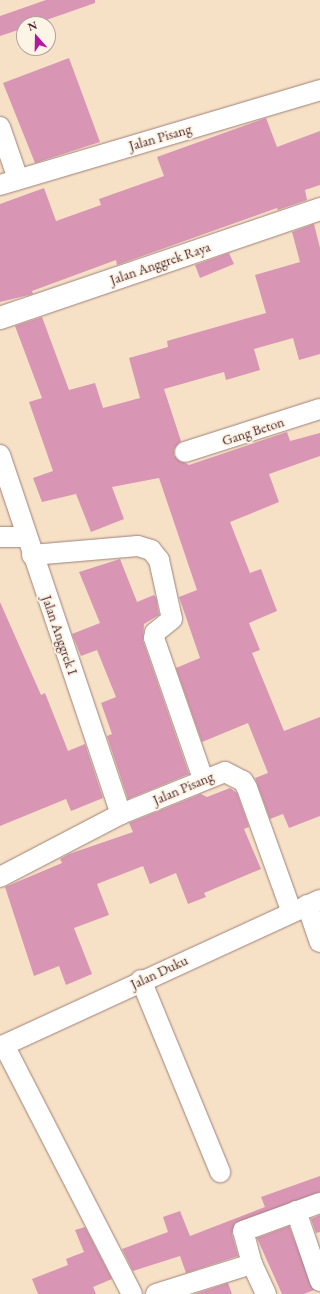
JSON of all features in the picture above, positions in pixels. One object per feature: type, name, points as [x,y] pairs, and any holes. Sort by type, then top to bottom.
[{"type":"street","name":"Jalan Pisang","points":[[9,182],[320,90]]},
{"type":"street","points":[[0,127],[9,182]]},
{"type":"street","name":"Jalan Anggrek Raya","points":[[0,318],[320,209]]},
{"type":"street","name":"Gang Beton","points":[[186,452],[320,409]]},
{"type":"street","name":"Jalan Anggrek I","points":[[0,455],[121,814]]},
{"type":"street","points":[[0,537],[30,546],[138,546],[151,550],[158,560],[172,619],[155,633],[154,638],[203,779]]},
{"type":"street","name":"Jalan Pisang","points":[[0,877],[121,814],[203,779],[226,772],[243,781],[306,905],[320,942]]},
{"type":"street","name":"Jalan Duku","points":[[2,1046],[141,980],[306,905]]},
{"type":"street","points":[[141,980],[220,1172]]},
{"type":"street","points":[[2,1046],[132,1294]]},
{"type":"street","points":[[266,1294],[252,1264],[243,1239],[246,1228],[320,1204]]},
{"type":"street","points":[[296,1211],[320,1280]]},
{"type":"street","points":[[156,1294],[252,1264]]},
{"type":"building","points":[[46,0],[95,0],[95,3],[56,17],[16,16],[16,31],[0,36],[0,16]]},
{"type":"building","points":[[69,58],[100,142],[35,163],[3,83]]},
{"type":"building","points":[[266,118],[277,147],[320,131],[320,185],[305,190],[307,200],[278,210],[277,208],[117,265],[116,260],[32,291],[33,294],[0,302],[0,204],[44,188],[56,221],[101,205],[99,199],[164,176],[157,157]]},
{"type":"building","points":[[314,224],[320,248],[320,354],[299,360],[293,338],[254,349],[260,370],[226,380],[224,372],[164,389],[181,441],[174,449],[174,456],[189,465],[287,432],[290,441],[320,433],[320,456],[269,474],[279,502],[230,522],[250,573],[261,569],[277,611],[249,623],[260,650],[252,653],[284,731],[320,717],[320,816],[289,828],[283,814],[270,819],[255,778],[268,773],[248,723],[202,742],[176,668],[200,658],[179,597],[197,590],[159,478],[112,487],[124,519],[91,532],[76,494],[42,502],[33,478],[53,471],[29,402],[42,398],[15,326],[42,317],[69,390],[95,383],[103,408],[140,398],[129,358],[168,347],[167,341],[266,313],[255,275],[300,262],[292,232]]},
{"type":"building","points":[[229,253],[234,264],[200,278],[195,265]]},
{"type":"building","points":[[120,559],[137,602],[154,595],[156,598],[159,615],[144,624],[143,641],[189,774],[128,799],[107,736],[112,734],[101,703],[116,697],[97,650],[81,656],[72,634],[100,623],[79,572]]},
{"type":"building","points":[[0,602],[41,695],[45,693],[68,751],[85,744],[103,798],[71,811],[66,799],[0,826]]},
{"type":"building","points":[[230,788],[237,793],[249,827],[244,829],[261,869],[204,893],[206,897],[188,904],[176,873],[150,884],[143,866],[97,884],[109,915],[74,928],[92,974],[66,985],[59,966],[34,976],[5,887],[62,863],[60,859],[69,854],[133,832],[129,823],[201,794],[207,797]]},
{"type":"building","points":[[320,1176],[320,1192],[235,1223],[232,1234],[238,1256],[186,1273],[180,1256],[133,1271],[122,1249],[168,1232],[163,1217],[180,1211],[190,1236],[265,1207],[261,1197]]},
{"type":"building","points":[[320,1215],[320,1232],[316,1233],[311,1219]]},
{"type":"building","points":[[289,1226],[314,1290],[304,1294],[282,1294],[257,1238]]},
{"type":"building","points":[[85,1227],[112,1279],[93,1287],[96,1294],[38,1294],[32,1279],[68,1265],[66,1259],[84,1252],[75,1230]]},
{"type":"building","points":[[228,1283],[232,1294],[195,1294]]}]
